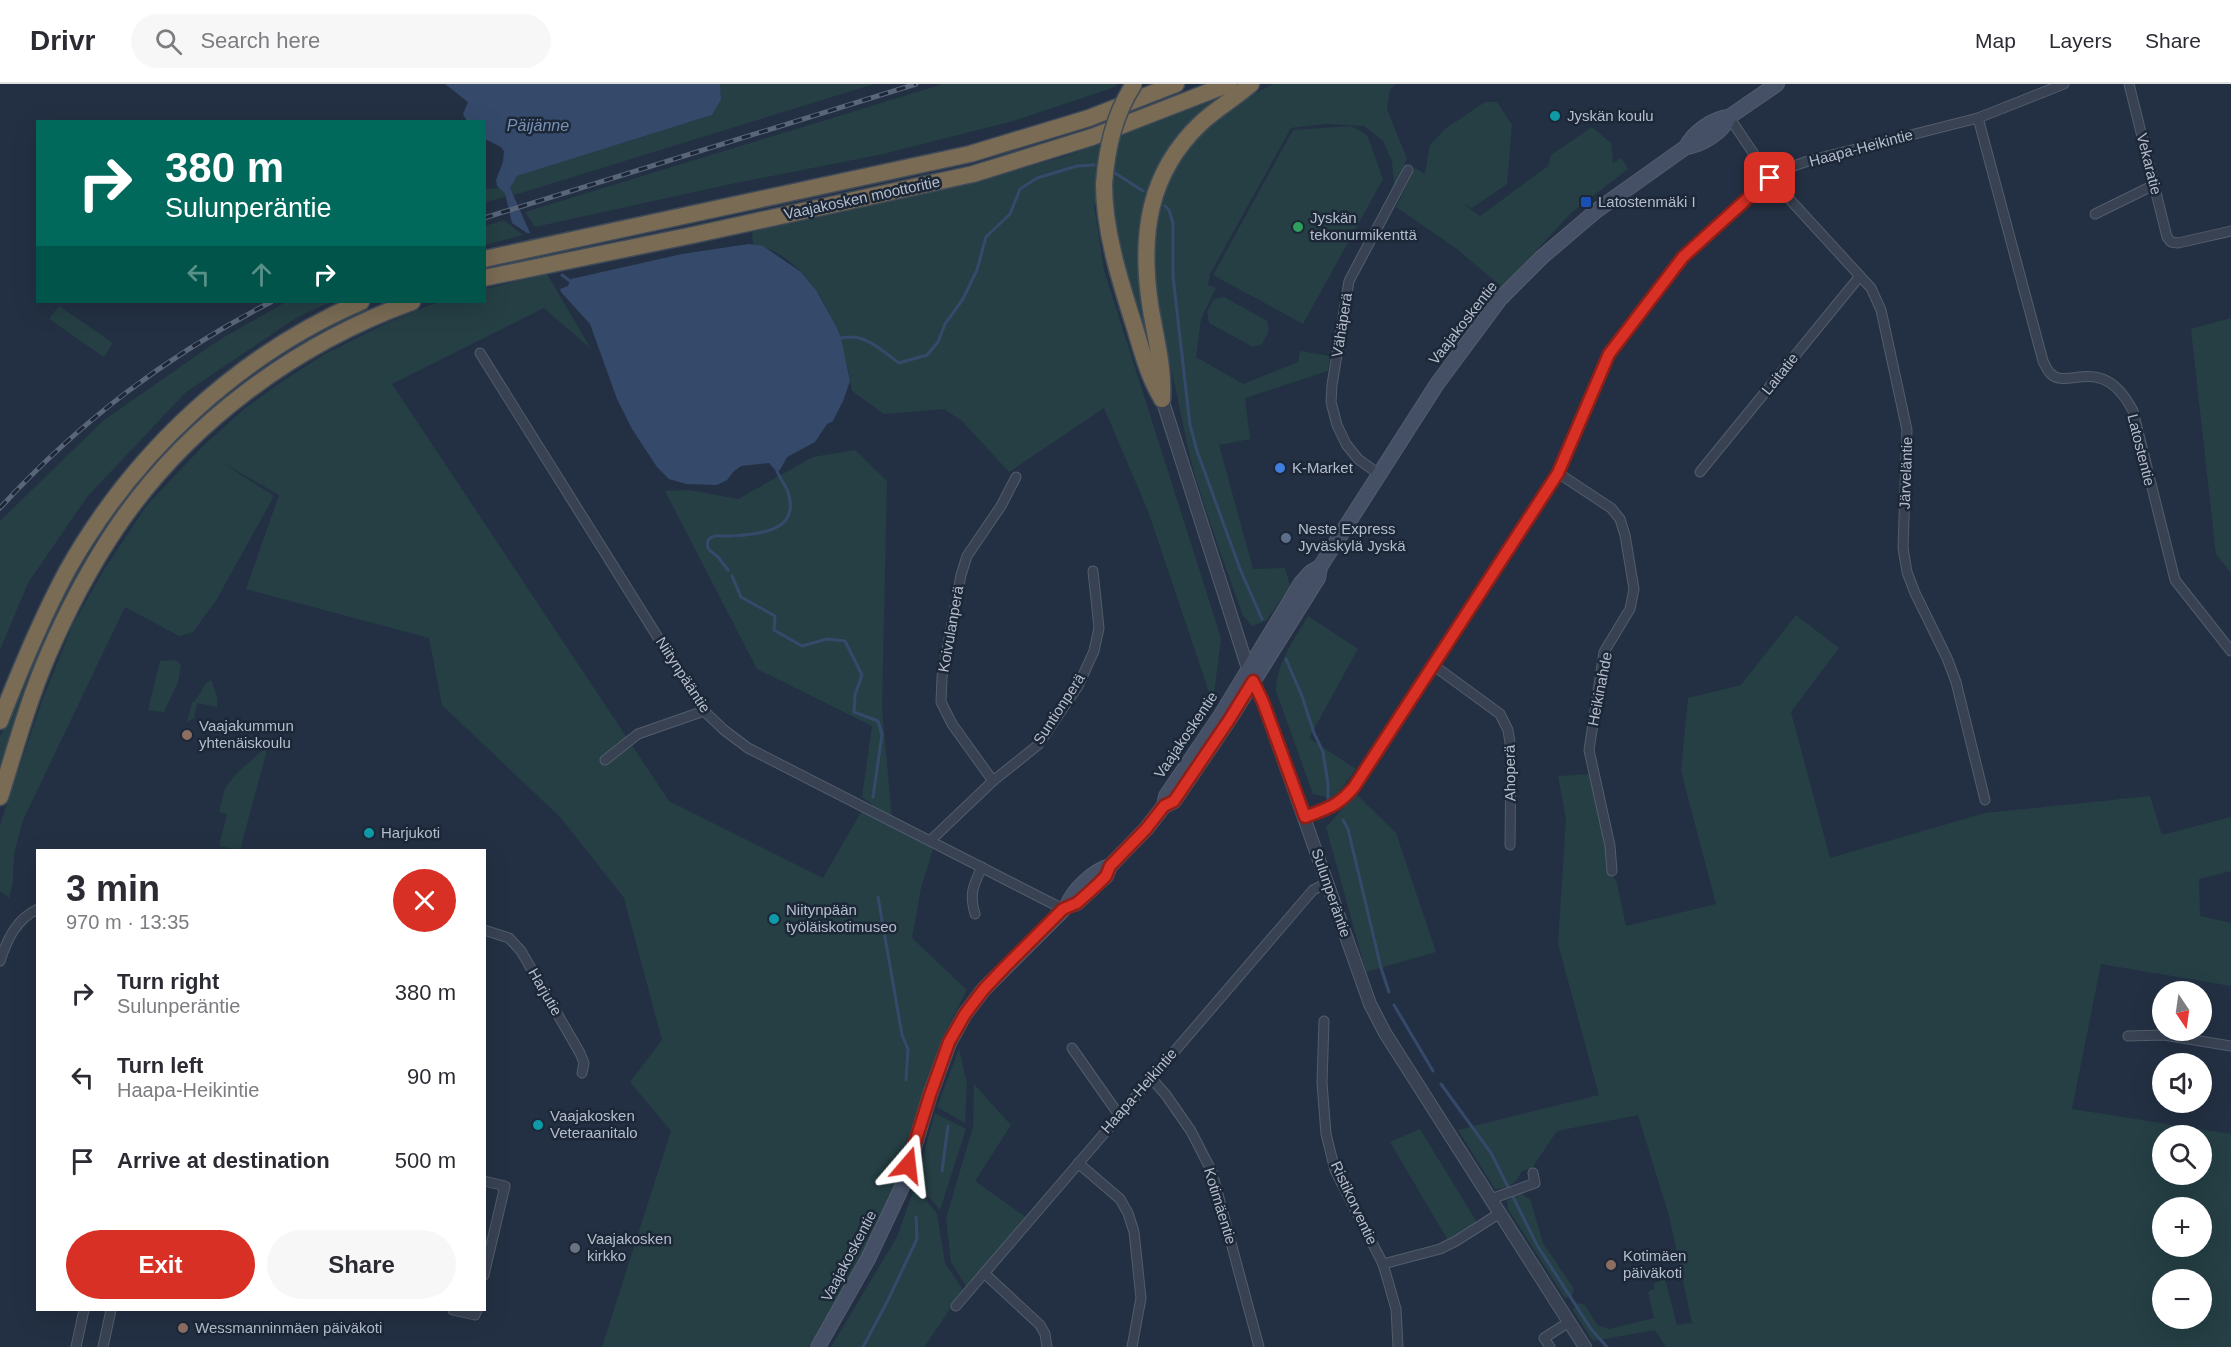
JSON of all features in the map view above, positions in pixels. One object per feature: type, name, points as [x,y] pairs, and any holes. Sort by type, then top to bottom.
[{"type":"highway","points":[[1134,84],[1124,99],[1114,124],[1106,158],[1104,197],[1124,294],[1151,380],[1162,399]]},
{"type":"highway","name":"Vaajakosken moottoritie","points":[[486,260],[970,154],[1089,118],[1176,84]]},
{"type":"highway","name":"Vaajakosken moottoritie","points":[[486,279],[973,174],[1092,137],[1229,84]]},
{"type":"highway","points":[[1162,399],[1163,378],[1149,294],[1146,249],[1148,219],[1155,194],[1174,153],[1201,123],[1251,84]]},
{"type":"highway","points":[[0,721],[40,625],[68,571],[92,530],[152,454],[202,403],[245,369],[320,321],[359,303]]},
{"type":"highway","points":[[0,797],[36,687],[63,621],[87,575],[117,526],[148,487],[209,423],[278,369],[333,338],[409,303]]},
{"type":"main road","name":"Vaajakoskentie","points":[[818,1347],[868,1259],[902,1187],[949,1042],[965,1014],[984,989],[1065,908],[1071,896],[1099,869],[1110,866],[1146,829],[1164,806],[1174,801],[1229,720],[1300,583],[1320,567],[1437,384],[1500,299],[1542,257],[1596,211],[1686,147],[1696,146],[1726,125],[1729,117],[1777,84]]},
{"type":"street","name":"Haapa-Heikintie","points":[[1305,817],[1337,805],[1354,787],[1558,473],[1609,354],[1683,257],[1770,178],[1782,170],[1808,161],[1978,118],[2064,84]]},
{"type":"street","name":"Vekaratie","points":[[2129,84],[2171,242],[2178,243],[2231,231]]},
{"type":"street","name":"Järveläntie","points":[[1729,117],[1770,178],[1871,288],[1881,310],[1907,430],[1903,548],[1907,572],[1950,666],[1985,800]]},
{"type":"street","name":"Latostentie","points":[[1978,118],[2043,361],[2050,374],[2056,377],[2099,377],[2114,385],[2125,397],[2133,411],[2175,580],[2231,651]]},
{"type":"street","name":"Vähäperä","points":[[1380,476],[1358,459],[1347,444],[1334,414],[1331,402],[1332,385],[1349,281],[1408,170]]},
{"type":"street","points":[[2095,214],[2154,185]]},
{"type":"street","name":"Laitatie","points":[[1700,472],[1860,276]]},
{"type":"street","name":"Niitynpääntie","points":[[480,353],[704,711],[748,748],[1065,908]]},
{"type":"street","name":"Sulunperäntie","points":[[1162,399],[1183,470],[1251,675],[1305,817],[1367,995],[1385,1033],[1585,1347]]},
{"type":"street","name":"Heikinahde","points":[[1558,473],[1611,508],[1620,519],[1634,589],[1630,609],[1604,652],[1589,750],[1610,846],[1612,871]]},
{"type":"street","name":"Koivulanperä","points":[[993,781],[952,724],[941,702],[942,677],[961,575],[968,556],[1001,506],[1016,477]]},
{"type":"street","name":"Suntionperä","points":[[931,840],[993,781],[1038,745],[1078,686],[1094,651],[1099,628],[1093,571]]},
{"type":"street","name":"Ahoperä","points":[[1433,665],[1500,714],[1508,730],[1511,750],[1510,845]]},
{"type":"street","points":[[605,760],[638,734],[704,711]]},
{"type":"street","points":[[975,914],[971,900],[982,867]]},
{"type":"street","name":"Haapa-Heikintie","points":[[956,1306],[1313,890],[1327,883]]},
{"type":"street","points":[[0,961],[4,947],[14,929],[24,918],[36,910]]},
{"type":"street","name":"Harjutie","points":[[486,931],[509,938],[521,951],[580,1053],[584,1063],[582,1073]]},
{"type":"street","name":"Ristikorventie","points":[[1324,1021],[1322,1083],[1326,1134],[1335,1170],[1383,1264],[1396,1309],[1398,1347]]},
{"type":"street","points":[[2128,1036],[2164,1035],[2231,1047]]},
{"type":"street","points":[[1072,1048],[1119,1115]]},
{"type":"street","name":"Kotimäentie","points":[[1151,1078],[1191,1131],[1212,1172],[1259,1347]]},
{"type":"street","points":[[1078,1163],[1120,1199],[1128,1213],[1134,1232],[1141,1298],[1132,1347]]},
{"type":"street","points":[[1491,1199],[1535,1183],[1533,1173]]},
{"type":"street","points":[[486,1181],[505,1186],[486,1267]]},
{"type":"street","points":[[1383,1264],[1440,1249],[1456,1242],[1500,1213]]},
{"type":"street","points":[[984,1273],[1040,1325],[1045,1334],[1047,1347]]},
{"type":"street","points":[[76,1347],[84,1311]]},
{"type":"street","points":[[102,1347],[111,1311]]},
{"type":"street","points":[[458,1311],[476,1315],[477,1311]]},
{"type":"street","points":[[1550,1347],[1544,1338],[1569,1322]]},
{"type":"green space","points":[[720,84],[874,84],[486,202],[486,189],[510,187],[517,176],[712,115],[721,100]]},
{"type":"green space","points":[[943,84],[1117,84],[1115,87],[1013,121],[883,154],[726,185],[535,227],[525,212]]},
{"type":"green space","points":[[1273,84],[1395,84],[1390,90],[1387,109],[1407,159],[1394,186],[1392,161],[1383,141],[1364,126],[1325,124],[1291,128],[1210,274],[1208,285],[1216,288],[1201,319],[1196,357],[1243,384],[1298,362],[1300,351],[1330,356],[1328,371],[1245,398],[1250,439],[1219,445],[1253,569],[1285,568],[1290,586],[1266,621],[1252,626],[1243,616],[1193,468],[1159,309],[1154,252],[1161,200],[1179,162],[1214,123],[1242,101]]},
{"type":"green space","points":[[1221,97],[1149,194],[1158,377],[1129,291],[1112,217],[1110,163],[1097,164],[1098,198],[1094,206],[1104,270],[1221,638],[1213,704],[1148,511],[1104,408],[1009,472],[962,421],[944,409],[884,414],[852,391],[842,346],[834,324],[810,282],[794,265],[775,252],[753,244],[752,232],[975,182],[1066,156]]},
{"type":"green space","points":[[1485,102],[1497,102],[1512,125],[1507,184],[1472,208],[1461,202],[1480,216],[1548,166],[1551,155],[1592,127],[1611,143],[1613,163],[1621,158],[1628,169],[1572,212],[1502,287],[1457,249],[1396,207],[1415,168],[1425,174],[1430,145],[1445,129]]},
{"type":"green space","name":"Jyskän tekonurmikenttä","points":[[1351,126],[1367,135],[1383,179],[1303,324],[1213,275],[1293,130]]},
{"type":"green space","points":[[504,220],[523,235],[486,245],[486,226]]},
{"type":"green space","points":[[547,274],[591,349],[544,308],[392,384],[669,801],[823,878],[864,807],[935,843],[921,888],[912,938],[967,990],[941,1041],[895,1185],[863,1255],[808,1347],[602,1347],[671,1131],[630,1082],[662,1040],[624,898],[561,818],[442,705],[429,638],[246,589],[279,495],[218,460],[274,496],[217,599],[193,632],[179,636],[125,607],[23,820],[14,854],[13,881],[9,898],[0,891],[0,825],[42,701],[73,624],[105,568],[147,505],[203,446],[244,409],[281,382],[325,354],[387,323],[430,305],[486,303],[486,289]]},
{"type":"green space","points":[[1224,297],[1267,321],[1269,330],[1262,344],[1253,347],[1209,323],[1207,312],[1214,299]]},
{"type":"green space","points":[[284,303],[328,303],[296,318],[186,392],[87,497],[28,583],[0,650],[0,521],[104,420],[219,340]]},
{"type":"green space","points":[[59,306],[113,343],[104,357],[49,319]]},
{"type":"green space","points":[[2231,318],[2231,573],[2216,554],[2191,329]]},
{"type":"green space","points":[[855,450],[887,481],[882,708],[892,819],[862,797],[872,726],[757,669],[665,491],[689,490],[738,499],[813,457]]},
{"type":"green space","points":[[86,554],[90,556],[63,602],[36,663],[0,769],[0,737],[60,600]]},
{"type":"green space","points":[[1796,615],[1839,648],[1791,712],[1830,858],[1985,813],[2150,796],[2162,835],[2231,817],[2231,871],[2199,879],[2200,916],[2231,923],[2231,986],[2101,964],[2072,1109],[2174,1125],[2152,1125],[2152,1185],[2212,1185],[2212,1131],[2231,1134],[2231,1347],[1666,1347],[1655,1330],[1593,1341],[1573,1310],[1578,1303],[1585,1305],[1597,1325],[1609,1329],[1654,1318],[1648,1292],[1654,1289],[1654,1283],[1665,1279],[1677,1325],[1692,1323],[1669,1216],[1638,1115],[1557,1131],[1532,1168],[1522,1171],[1512,1184],[1505,1188],[1495,1189],[1458,1130],[1599,1095],[1558,944],[1566,819],[1558,776],[1592,774],[1611,873],[1617,883],[1626,926],[1716,904],[1681,771],[1688,698],[1741,685]]},
{"type":"green space","points":[[1308,616],[1358,649],[1309,738],[1356,769],[1334,799],[1313,794],[1276,691],[1283,661]]},
{"type":"green space","points":[[176,660],[181,665],[178,682],[164,712],[148,710],[160,661]]},
{"type":"green space","points":[[211,680],[217,696],[217,707],[197,703],[194,718],[187,722],[192,703]]},
{"type":"green space","points":[[264,749],[267,750],[240,849],[219,846],[227,814],[219,812],[225,788],[236,774]]},
{"type":"green space","points":[[1356,794],[1396,833],[1436,952],[1366,972],[1326,827]]},
{"type":"green space","points":[[959,1049],[967,1084],[965,1123],[937,1107]]},
{"type":"green space","points":[[974,1084],[1011,1125],[975,1181],[1027,1218],[966,1286],[951,1262],[946,1218],[973,1127]]},
{"type":"green space","points":[[935,1113],[966,1129],[940,1210],[916,1182]]},
{"type":"green space","points":[[1420,1129],[1478,1224],[1449,1242],[1390,1142]]},
{"type":"green space","points":[[915,1186],[937,1214],[945,1263],[963,1290],[924,1347],[831,1347],[897,1237]]},
{"type":"green space","points":[[1520,1194],[1530,1199],[1543,1243],[1574,1289],[1572,1296],[1565,1298],[1508,1209],[1507,1200]]},
{"type":"water","name":"Päijänne","points":[[445,84],[720,84],[721,100],[712,115],[517,176],[510,188],[530,233],[512,223],[505,193],[497,186],[496,180],[503,162],[504,151],[486,140],[486,120],[466,120],[463,114],[468,102]]},
{"type":"water","points":[[749,244],[763,246],[801,272],[816,290],[841,338],[850,381],[833,421],[827,424],[815,442],[787,457],[780,470],[776,471],[769,463],[741,466],[727,480],[717,485],[686,484],[669,479],[657,467],[632,429],[617,399],[590,324],[560,289],[568,286],[571,279],[682,254]]},
{"type":"waterway","points":[[841,338],[865,340],[899,363],[927,355],[938,342],[945,324],[963,299],[977,270],[986,237],[1010,214],[1020,189],[1037,178],[1077,166],[1094,165]]},
{"type":"waterway","points":[[1115,173],[1143,191]]},
{"type":"waterway","points":[[1165,206],[1169,210],[1173,223],[1173,277],[1190,425],[1197,451],[1240,569],[1262,619]]},
{"type":"waterway","points":[[562,275],[570,281]]},
{"type":"waterway","points":[[728,570],[709,550],[708,540],[716,536],[765,532],[783,523],[789,515],[790,505],[788,492],[777,471]]},
{"type":"waterway","points":[[732,576],[741,597],[775,616],[774,630],[802,646],[827,639],[845,641],[862,675],[855,695],[854,712],[878,721],[882,735],[873,797]]},
{"type":"waterway","points":[[1286,659],[1323,752],[1328,784],[1328,804]]},
{"type":"waterway","points":[[1343,820],[1348,829],[1381,968],[1389,992]]},
{"type":"waterway","points":[[878,897],[902,1035],[908,1049],[906,1080]]},
{"type":"waterway","points":[[1394,1005],[1433,1071]]},
{"type":"waterway","points":[[1441,1084],[1491,1153],[1537,1245],[1591,1329],[1607,1347]]},
{"type":"waterway","points":[[942,1171],[948,1126]]},
{"type":"waterway","points":[[863,1347],[917,1239],[916,1217]]},
{"type":"railway","points":[[486,217],[916,84]]},
{"type":"railway","points":[[0,508],[61,447],[126,393],[196,345],[269,303]]},
{"type":"place","name":"Jyskän koulu","points":[[1555,116]]},
{"type":"place","name":"Latostenmäki I","points":[[1586,202]]},
{"type":"place","name":"Jyskän tekonurmikenttä","points":[[1298,227]]},
{"type":"place","name":"K-Market","points":[[1280,468]]},
{"type":"place","name":"Neste Express Jyväskylä Jyskä","points":[[1286,538]]},
{"type":"place","name":"Vaajakummun yhtenäiskoulu","points":[[187,735]]},
{"type":"place","name":"Harjukoti","points":[[369,833]]},
{"type":"place","name":"Niitynpään työläiskotimuseo","points":[[774,919]]},
{"type":"place","name":"Vaajakosken Veteraanitalo","points":[[538,1125]]},
{"type":"place","name":"Vaajakosken kirkko","points":[[575,1248]]},
{"type":"place","name":"Kotimäen päiväkoti","points":[[1611,1265]]},
{"type":"place","name":"Wessmanninmäen päiväkoti","points":[[183,1328]]},
{"type":"route","points":[[908,1165],[949,1042],[965,1014],[1005,967],[1063,909],[1077,903],[1097,885],[1106,876],[1110,866],[1146,829],[1164,806],[1174,801],[1253,681],[1263,702],[1305,817],[1337,805],[1354,787],[1558,473],[1609,354],[1621,336],[1683,257],[1770,178]]}]
